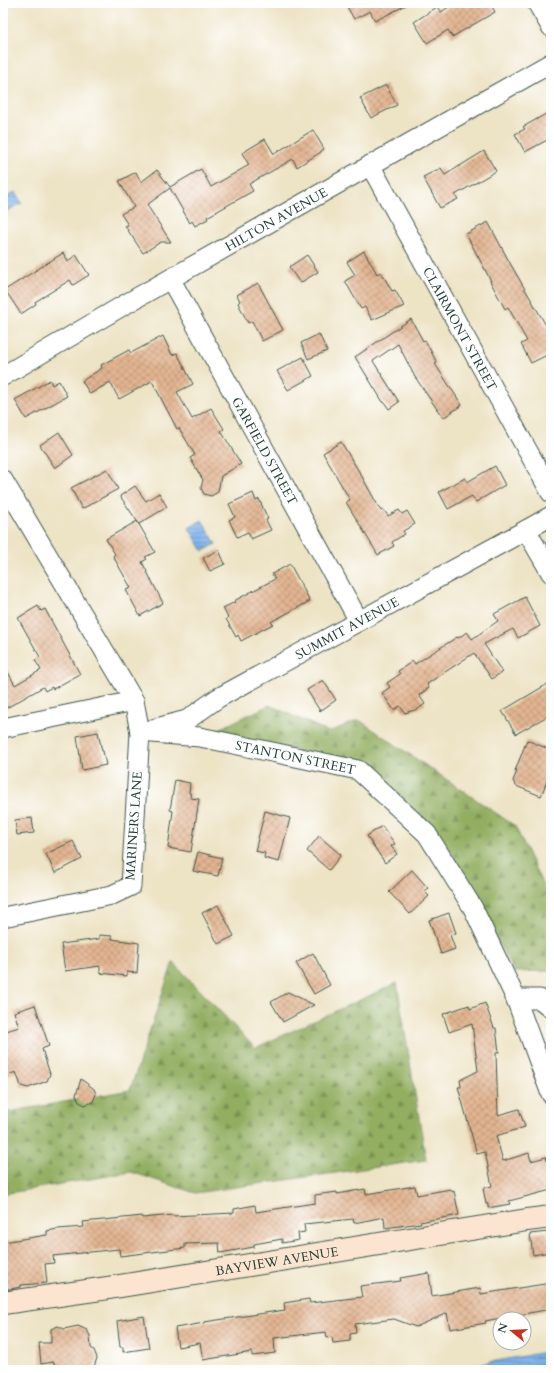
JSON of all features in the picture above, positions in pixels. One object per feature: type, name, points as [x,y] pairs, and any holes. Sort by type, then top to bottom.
[{"type":"main road","name":"BAYVIEW AVENUE","points":[[3,1303],[108,1288],[551,1217]]},
{"type":"street","points":[[537,3],[551,27]]},
{"type":"street","name":"HILTON AVENUE","points":[[3,376],[551,63]]},
{"type":"street","name":"CLAIRMONT STREET","points":[[370,165],[551,493]]},
{"type":"street","name":"GARFIELD STREET","points":[[171,280],[359,621]]},
{"type":"street","points":[[3,480],[134,701],[140,732]]},
{"type":"street","name":"SUMMIT AVENUE","points":[[140,732],[187,720],[218,698],[551,516]]},
{"type":"street","points":[[526,530],[551,573]]},
{"type":"street","points":[[3,728],[134,701]]},
{"type":"street","name":"MARINERS LANE","points":[[3,917],[112,895],[131,886],[140,732]]},
{"type":"street","name":"STANTON STREET","points":[[140,732],[200,737],[358,770],[427,834],[473,908],[516,999],[551,1094]]},
{"type":"street","points":[[516,999],[540,999],[551,1008]]},
{"type":"green space","points":[[269,705],[329,732],[359,720],[515,826],[551,902],[551,971],[514,972],[443,838],[370,769],[215,731]]},
{"type":"green space","points":[[173,962],[255,1048],[397,983],[426,1160],[195,1193],[131,1172],[3,1194],[3,1113],[130,1090]]},
{"type":"water","points":[[15,192],[22,203],[3,213],[3,199]]},
{"type":"water","points":[[202,520],[216,544],[203,551],[189,528]]},
{"type":"water","points":[[551,1351],[551,1370],[448,1370]]},
{"type":"building","points":[[345,3],[410,3],[375,21],[370,11],[354,19]]},
{"type":"building","points":[[455,3],[490,3],[495,12],[452,37],[448,30],[427,43],[414,22],[437,7],[441,12]]},
{"type":"building","points":[[386,85],[397,105],[371,118],[360,98]]},
{"type":"building","points":[[551,111],[551,138],[525,152],[515,134],[525,129],[523,127]]},
{"type":"building","points":[[313,130],[324,149],[321,152],[297,167],[293,159],[249,184],[253,191],[207,217],[208,219],[195,226],[192,221],[190,223],[170,188],[147,205],[171,242],[161,242],[143,253],[125,226],[128,225],[121,214],[134,207],[119,181],[136,172],[141,182],[157,170],[170,187],[201,169],[211,187],[249,165],[242,153],[265,139],[274,154]]},
{"type":"building","points":[[484,151],[496,171],[455,195],[458,199],[440,208],[423,177],[441,168],[445,175]]},
{"type":"building","points":[[488,222],[551,334],[551,353],[531,363],[521,344],[527,341],[508,307],[505,309],[466,234]]},
{"type":"building","points":[[364,251],[377,274],[381,272],[392,291],[395,290],[404,306],[372,320],[365,307],[361,309],[345,281],[355,275],[347,262]]},
{"type":"building","points":[[63,253],[68,261],[76,255],[89,275],[73,285],[70,280],[35,302],[36,304],[21,314],[5,290]]},
{"type":"building","points":[[307,255],[318,272],[300,283],[289,267]]},
{"type":"building","points":[[258,283],[283,330],[262,341],[252,321],[248,323],[238,303],[240,301],[237,295]]},
{"type":"building","points":[[411,319],[423,341],[425,340],[437,363],[435,364],[462,405],[443,418],[415,377],[398,344],[373,361],[399,402],[389,409],[355,357]]},
{"type":"building","points":[[319,334],[327,351],[308,359],[301,343]]},
{"type":"building","points":[[163,336],[172,355],[177,353],[193,384],[177,392],[192,419],[211,408],[224,429],[221,431],[241,464],[221,476],[218,492],[211,496],[204,494],[201,488],[203,480],[190,458],[195,455],[179,428],[177,429],[152,381],[119,399],[110,382],[90,394],[82,381],[102,368],[101,365],[129,350],[131,353]]},
{"type":"building","points":[[303,357],[313,376],[288,390],[277,371]]},
{"type":"building","points":[[50,380],[52,385],[59,381],[67,396],[26,419],[15,400]]},
{"type":"building","points":[[59,432],[73,455],[55,468],[40,445]]},
{"type":"building","points":[[341,442],[381,511],[384,510],[388,516],[399,510],[402,514],[407,511],[415,524],[403,531],[405,534],[392,542],[394,546],[378,555],[346,502],[350,500],[323,453]]},
{"type":"building","points":[[495,466],[505,485],[476,502],[472,496],[448,509],[439,492],[465,478],[467,482]]},
{"type":"building","points":[[107,469],[118,489],[82,509],[71,488]]},
{"type":"building","points":[[135,486],[146,501],[159,493],[167,507],[139,524],[120,496]]},
{"type":"building","points":[[253,493],[256,501],[259,499],[271,530],[251,539],[248,532],[237,537],[229,520],[235,517],[229,504]]},
{"type":"building","points":[[137,521],[155,552],[145,557],[147,559],[142,562],[163,603],[140,616],[126,590],[131,588],[113,556],[115,554],[106,539]]},
{"type":"building","points":[[219,550],[225,564],[210,571],[203,558]]},
{"type":"building","points":[[290,564],[310,601],[271,622],[273,624],[241,641],[238,635],[236,637],[226,619],[228,618],[223,608],[275,579],[272,574]]},
{"type":"building","points":[[525,597],[540,626],[518,638],[513,629],[484,644],[502,672],[492,679],[474,653],[427,684],[429,688],[419,695],[425,704],[418,709],[405,713],[400,706],[394,710],[382,693],[390,687],[387,683],[400,674],[398,671],[413,661],[415,664],[467,632],[472,639],[498,621],[494,614]]},
{"type":"building","points":[[38,606],[41,611],[45,609],[80,674],[53,689],[52,687],[45,691],[43,687],[3,710],[3,663],[15,685],[41,670],[35,660],[40,657],[18,618]]},
{"type":"building","points":[[323,680],[336,700],[320,711],[307,690]]},
{"type":"building","points":[[551,682],[551,714],[516,734],[502,711]]},
{"type":"building","points":[[98,732],[106,765],[82,770],[77,736]]},
{"type":"building","points":[[527,740],[551,750],[551,771],[541,796],[516,786],[513,781],[517,771],[515,771]]},
{"type":"building","points":[[175,780],[190,783],[190,798],[199,799],[191,852],[168,848],[173,811],[170,810]]},
{"type":"building","points":[[265,811],[290,818],[279,862],[264,858],[265,853],[255,851]]},
{"type":"building","points":[[32,818],[34,833],[17,835],[15,820]]},
{"type":"building","points":[[382,826],[395,844],[391,846],[397,854],[385,863],[367,836]]},
{"type":"building","points":[[319,836],[341,855],[329,870],[307,851]]},
{"type":"building","points":[[73,841],[82,859],[55,873],[46,854]]},
{"type":"building","points":[[198,852],[222,858],[218,876],[193,871]]},
{"type":"building","points":[[412,870],[428,888],[424,891],[429,896],[410,914],[389,892]]},
{"type":"building","points":[[218,905],[234,936],[218,944],[202,913]]},
{"type":"building","points":[[449,913],[456,933],[450,935],[455,949],[441,954],[429,920]]},
{"type":"building","points":[[99,935],[112,936],[112,939],[139,943],[137,973],[127,972],[127,976],[100,973],[100,966],[65,971],[61,944],[99,939]]},
{"type":"building","points":[[313,953],[330,985],[314,994],[296,963]]},
{"type":"building","points":[[288,992],[314,1005],[283,1022],[271,1002]]},
{"type":"building","points":[[485,1003],[494,1028],[496,1028],[499,1052],[496,1053],[498,1115],[519,1109],[525,1127],[496,1136],[503,1161],[529,1153],[531,1161],[546,1157],[551,1175],[551,1190],[509,1201],[510,1204],[488,1208],[483,1188],[492,1186],[485,1152],[477,1154],[458,1087],[461,1087],[460,1080],[478,1071],[472,1024],[449,1032],[443,1014],[469,1005],[470,1009]]},
{"type":"building","points":[[35,1005],[49,1046],[42,1049],[50,1074],[47,1081],[28,1088],[21,1086],[16,1072],[3,1077],[3,1032],[19,1027],[14,1012]]},
{"type":"building","points":[[81,1079],[94,1089],[96,1094],[93,1102],[85,1105],[79,1102],[76,1095]]},
{"type":"building","points":[[415,1186],[417,1195],[451,1189],[452,1192],[454,1191],[459,1215],[420,1222],[421,1223],[385,1228],[384,1217],[354,1223],[353,1219],[304,1224],[305,1232],[298,1233],[299,1240],[282,1243],[282,1239],[254,1244],[254,1247],[220,1253],[219,1243],[185,1244],[185,1248],[120,1256],[119,1249],[53,1256],[54,1263],[45,1264],[47,1283],[21,1285],[21,1287],[4,1290],[3,1242],[47,1235],[47,1231],[84,1227],[83,1222],[142,1216],[142,1218],[173,1215],[234,1213],[234,1209],[255,1205],[256,1212],[315,1203],[315,1195],[337,1192],[337,1194],[365,1189],[366,1194]]},
{"type":"building","points":[[547,1232],[550,1252],[533,1255],[530,1234]]},
{"type":"building","points":[[429,1273],[432,1296],[480,1288],[481,1294],[551,1283],[551,1309],[532,1312],[532,1311],[492,1311],[492,1320],[485,1321],[486,1323],[450,1329],[447,1313],[416,1327],[394,1319],[355,1324],[356,1333],[350,1334],[350,1341],[333,1343],[332,1337],[327,1338],[326,1332],[274,1338],[275,1353],[252,1356],[252,1352],[203,1360],[200,1343],[178,1347],[175,1328],[204,1322],[285,1310],[284,1303],[309,1299],[310,1303],[362,1297],[360,1286],[401,1281],[400,1278]]},
{"type":"building","points":[[144,1316],[149,1348],[123,1352],[123,1347],[120,1347],[117,1321]]},
{"type":"building","points":[[58,1326],[64,1329],[78,1326],[87,1330],[90,1336],[91,1348],[94,1350],[97,1358],[93,1370],[55,1370],[54,1362],[41,1364],[39,1343],[51,1343],[51,1329]]}]
